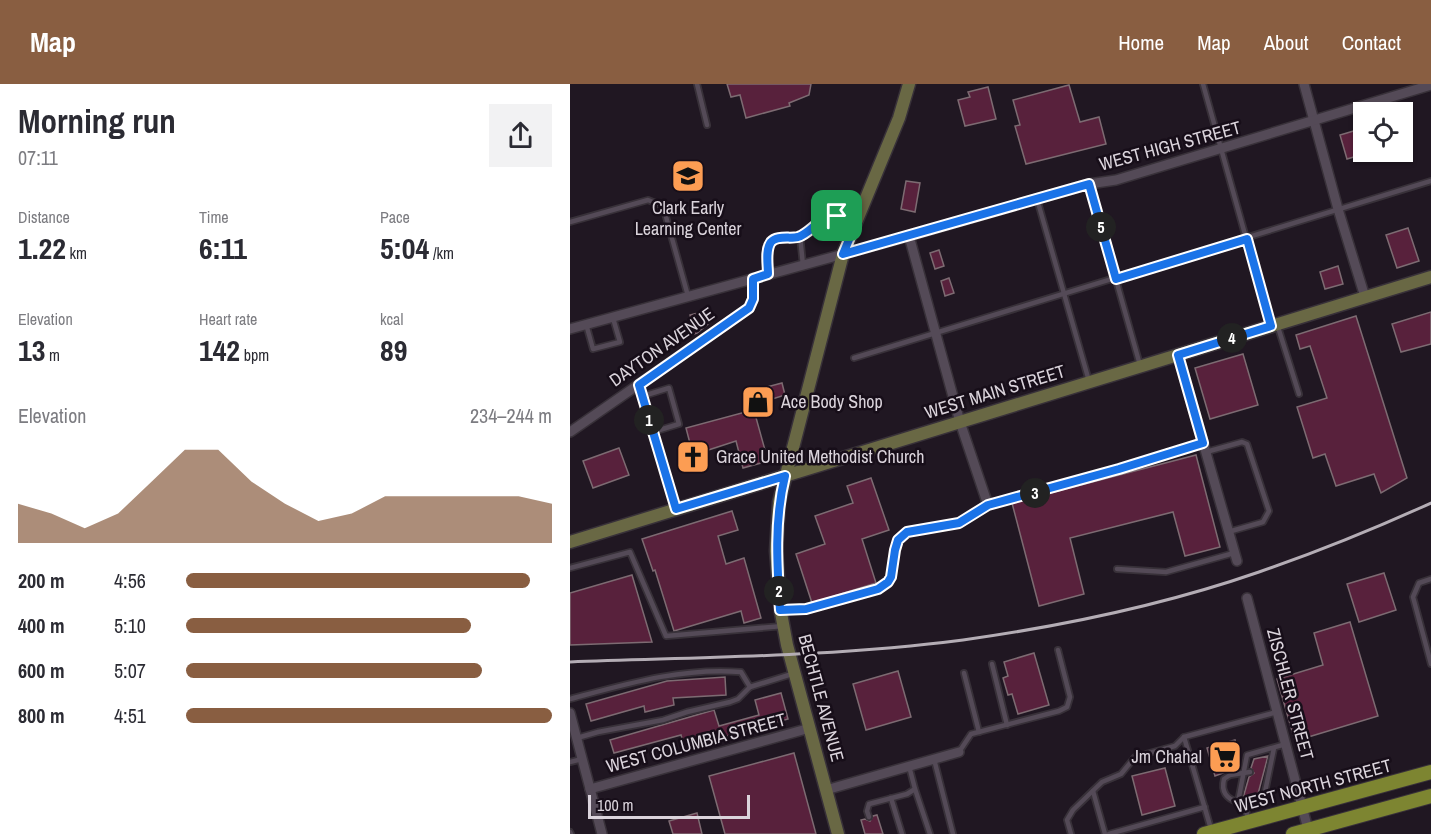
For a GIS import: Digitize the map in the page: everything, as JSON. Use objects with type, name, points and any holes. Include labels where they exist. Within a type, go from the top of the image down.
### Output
[{"type":"main road","name":"WEST NORTH STREET","points":[[1208,833],[1431,772]]},
{"type":"main road","points":[[1293,834],[1309,832],[1431,796]]},
{"type":"street","points":[[843,254],[899,117],[909,84]]},
{"type":"street","points":[[1304,84],[1365,297]]},
{"type":"street","name":"WEST HIGH STREET","points":[[570,329],[909,237],[1089,184],[1116,180],[1431,86]]},
{"type":"street","points":[[909,237],[960,422],[988,505]]},
{"type":"street","name":"BECHTLE AVENUE","points":[[838,834],[783,626],[776,551],[779,502],[843,254]]},
{"type":"street","name":"WEST MAIN STREET","points":[[570,542],[1431,277]]},
{"type":"street","name":"DAYTON AVENUE","points":[[570,432],[749,308],[753,299],[753,279]]},
{"type":"street","points":[[1178,355],[1235,557]]},
{"type":"street","name":"ZISCHLER STREET","points":[[1247,598],[1309,832]]},
{"type":"street","points":[[570,713],[602,834]]},
{"type":"street","name":"WEST COLUMBIA STREET","points":[[590,789],[810,728]]},
{"type":"street","points":[[826,790],[959,752]]},
{"type":"lane","points":[[697,84],[707,125]]},
{"type":"lane","points":[[1203,84],[1247,239],[1299,394]]},
{"type":"lane","points":[[854,358],[1431,181]]},
{"type":"lane","points":[[1089,184],[1140,365]]},
{"type":"lane","points":[[1037,199],[1089,381]]},
{"type":"lane","points":[[570,222],[648,200],[663,206],[688,296]]},
{"type":"lane","points":[[768,274],[768,252],[772,241],[800,236],[831,216],[856,223]]},
{"type":"lane","points":[[800,236],[802,265]]},
{"type":"lane","points":[[586,324],[593,349],[620,342],[613,318]]},
{"type":"lane","points":[[639,385],[676,509]]},
{"type":"lane","points":[[643,396],[669,388],[679,424],[653,432]]},
{"type":"lane","points":[[780,610],[806,609],[878,589],[891,577],[898,540],[907,532],[959,523],[988,505],[1119,469],[1204,447],[1242,442],[1247,444],[1269,511],[1263,522],[1228,532]]},
{"type":"lane","points":[[570,568],[630,552],[666,636],[783,626]]},
{"type":"lane","points":[[1117,569],[1166,572],[1235,557]]},
{"type":"lane","points":[[1431,579],[1419,583],[1413,597],[1431,663]]},
{"type":"lane","points":[[959,752],[971,734],[1067,707],[1070,697],[1058,650]]},
{"type":"lane","points":[[992,664],[1007,725]]},
{"type":"lane","points":[[570,699],[669,675],[741,672],[750,687]]},
{"type":"lane","points":[[577,738],[663,720],[730,702],[738,699],[750,687],[795,673]]},
{"type":"lane","points":[[964,674],[979,732]]},
{"type":"lane","points":[[1071,834],[1067,820],[1073,810],[1102,782],[1121,774],[1135,757],[1175,746],[1184,737],[1277,712]]},
{"type":"lane","points":[[1184,737],[1205,807],[1208,833]]},
{"type":"lane","points":[[1249,822],[1241,802],[1247,755],[1286,744]]},
{"type":"lane","points":[[1250,771],[1230,775],[1224,779],[1225,794],[1229,799],[1241,802],[1264,797],[1264,783],[1274,748]]},
{"type":"lane","points":[[570,762],[582,759]]},
{"type":"lane","points":[[934,759],[953,834]]},
{"type":"lane","points":[[909,766],[930,834]]},
{"type":"lane","points":[[869,818],[867,811],[869,804],[908,794],[915,789]]},
{"type":"lane","points":[[1093,791],[1109,834],[1205,807]]},
{"type":"lane","points":[[891,798],[902,834]]},
{"type":"building","points":[[727,84],[811,84],[809,95],[789,103],[790,106],[746,118],[740,95],[731,97]]},
{"type":"building","points":[[1069,85],[1080,122],[1099,117],[1106,144],[1026,164],[1015,126],[1020,125],[1013,100]]},
{"type":"building","points":[[988,87],[996,119],[965,126],[958,100],[970,97],[968,92]]},
{"type":"building","points":[[1353,131],[1353,157],[1347,159],[1340,135]]},
{"type":"building","points":[[906,181],[920,183],[915,212],[901,209]]},
{"type":"building","points":[[1408,228],[1419,261],[1397,268],[1386,235]]},
{"type":"building","points":[[939,250],[944,266],[935,269],[930,253]]},
{"type":"building","points":[[1338,266],[1343,284],[1325,289],[1320,272]]},
{"type":"building","points":[[949,278],[954,293],[945,296],[941,281]]},
{"type":"building","points":[[710,310],[713,320],[697,333],[688,336],[685,324],[692,322],[690,315]]},
{"type":"building","points":[[1431,312],[1431,344],[1401,352],[1392,324]]},
{"type":"building","points":[[1356,316],[1407,478],[1381,493],[1374,474],[1336,486],[1325,454],[1313,458],[1297,407],[1327,398],[1310,346],[1300,349],[1296,335]]},
{"type":"building","points":[[1243,354],[1258,405],[1210,419],[1195,368]]},
{"type":"building","points":[[782,383],[785,395],[769,400],[771,409],[755,414],[768,461],[743,468],[736,441],[693,455],[686,428],[753,410],[748,392]]},
{"type":"building","points":[[619,448],[629,475],[593,488],[583,461]]},
{"type":"building","points":[[1196,455],[1220,547],[1185,556],[1173,512],[1070,538],[1084,594],[1039,606],[1012,503]]},
{"type":"building","points":[[871,478],[889,530],[862,539],[876,583],[812,603],[796,554],[825,544],[815,516],[853,503],[847,486]]},
{"type":"building","points":[[732,511],[738,530],[718,536],[726,564],[744,558],[761,618],[744,623],[741,611],[674,631],[655,570],[653,571],[642,539]]},
{"type":"building","points":[[1384,573],[1396,610],[1359,622],[1347,584]]},
{"type":"building","points":[[632,575],[652,642],[570,645],[570,593]]},
{"type":"building","points":[[1350,622],[1378,716],[1295,741],[1277,679],[1323,665],[1314,633]]},
{"type":"building","points":[[1034,653],[1049,705],[1018,714],[1012,694],[1008,695],[1003,678],[1008,676],[1004,662]]},
{"type":"building","points":[[898,671],[911,717],[866,730],[853,684]]},
{"type":"building","points":[[725,677],[726,695],[673,698],[674,705],[645,712],[644,706],[591,721],[586,704],[667,681]]},
{"type":"building","points":[[781,693],[788,719],[685,748],[681,735],[614,753],[610,740],[714,710],[719,726],[759,715],[755,700]]},
{"type":"building","points":[[1235,740],[1238,751],[1226,772],[1215,776],[1207,748]]},
{"type":"building","points":[[794,753],[816,834],[725,834],[709,776]]},
{"type":"building","points":[[1268,756],[1258,794],[1243,798],[1249,777],[1254,773],[1251,768],[1254,759]]},
{"type":"building","points":[[1165,768],[1175,806],[1142,815],[1132,776]]},
{"type":"building","points":[[697,813],[702,834],[673,834],[669,821]]},
{"type":"building","points":[[877,815],[883,834],[865,834],[861,820],[870,821],[873,816]]},
{"type":"railway","points":[[570,662],[865,650],[963,640],[1038,628],[1113,613],[1223,584],[1324,548],[1431,503]]},
{"type":"place","name":"Clark Early Learning Center","points":[[688,176]]},
{"type":"place","name":"Ace Body Shop","points":[[758,402]]},
{"type":"place","name":"Grace United Methodist Church","points":[[693,457]]},
{"type":"place","name":"Jm Chahal","points":[[1225,757]]},
{"type":"route","points":[[1089,184],[1116,279],[1247,239],[1271,326],[1178,355],[1203,443],[988,505],[959,523],[907,532],[898,540],[891,577],[878,589],[806,609],[780,610],[776,551],[779,502],[785,476],[676,509],[639,385],[749,308],[753,299],[753,279],[768,274],[768,252],[772,241],[800,236],[821,221],[837,216],[856,223],[843,254],[1089,184]]}]
